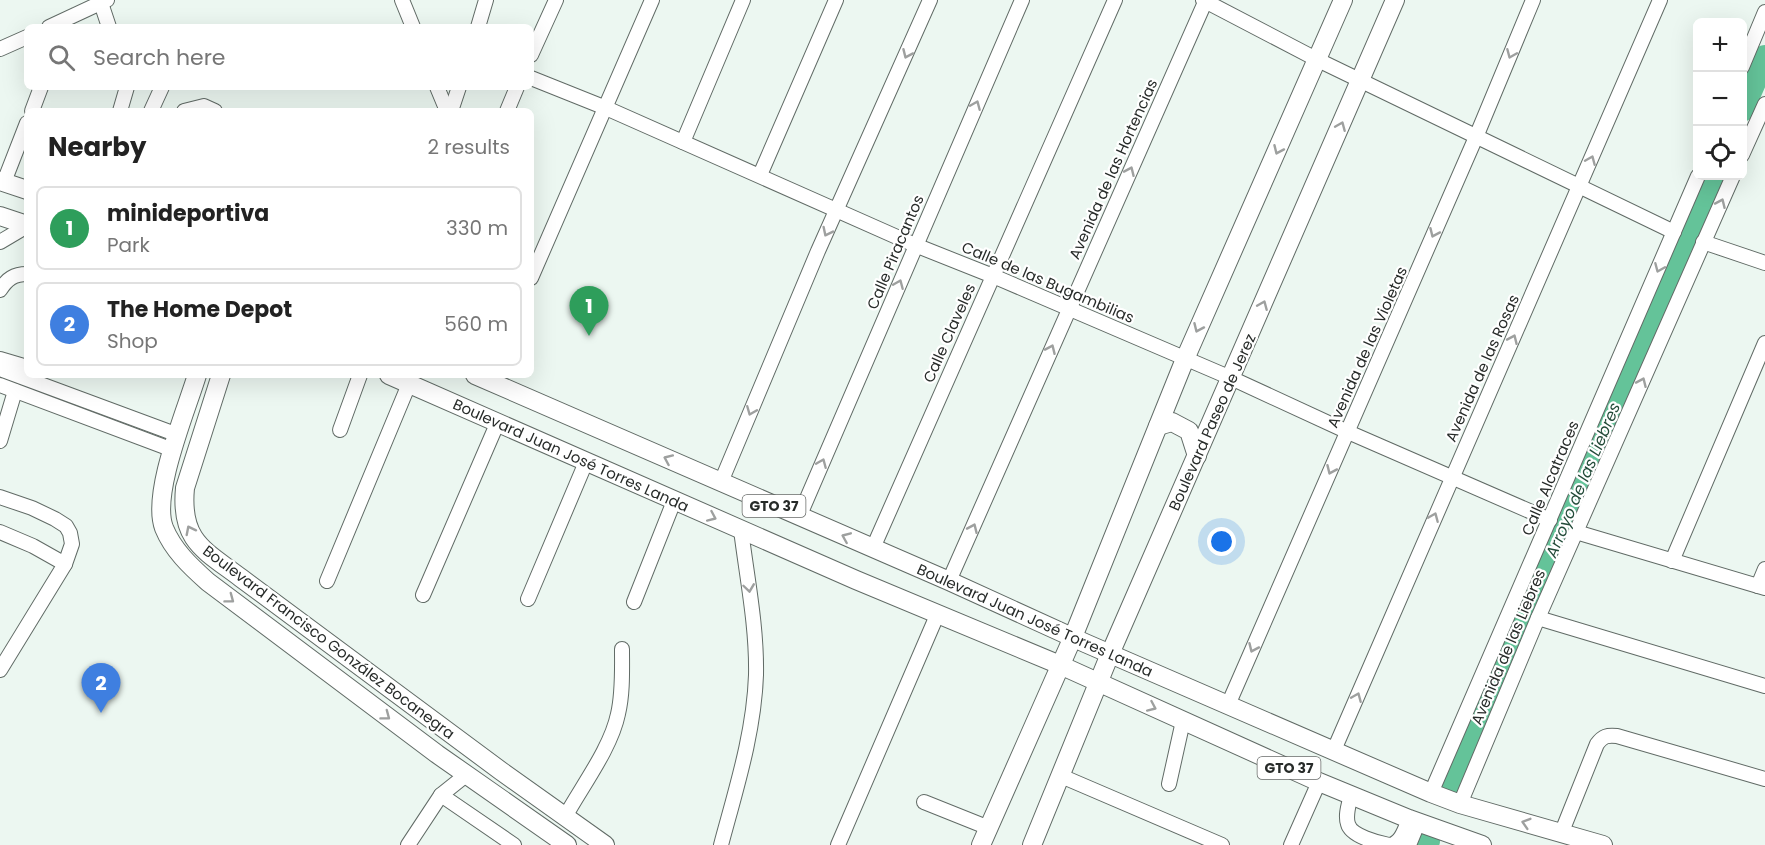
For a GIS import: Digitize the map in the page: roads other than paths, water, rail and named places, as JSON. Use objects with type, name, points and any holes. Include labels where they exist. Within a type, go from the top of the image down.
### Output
[{"type":"main road","points":[[985,837],[1073,637],[1185,359],[1343,0]]},
{"type":"main road","name":"Boulevard Paseo de Jerez","points":[[1032,845],[1110,654],[1395,0]]},
{"type":"main road","points":[[2,181],[24,189]]},
{"type":"main road","points":[[0,216],[24,224]]},
{"type":"main road","name":"Boulevard Francisco González Bocanegra","points":[[196,378],[164,478],[160,502],[163,526],[174,547],[207,582],[558,843]]},
{"type":"main road","name":"Boulevard Francisco González Bocanegra","points":[[220,378],[185,488],[183,506],[191,536],[241,578],[501,771],[605,845]]},
{"type":"main road","name":"Boulevard Juan José Torres Landa","points":[[396,378],[741,530],[1060,665],[1319,782],[1414,821],[1442,838],[1482,845]]},
{"type":"main road","name":"Boulevard Juan José Torres Landa","points":[[487,378],[1110,654],[1431,793],[1460,804],[1603,845]]},
{"type":"main road","points":[[1158,426],[1172,422],[1190,431],[1197,456]]},
{"type":"main road","points":[[466,775],[480,766],[501,771]]},
{"type":"street","points":[[402,0],[412,24]]},
{"type":"street","points":[[479,24],[486,0]]},
{"type":"street","points":[[534,48],[556,0]]},
{"type":"street","points":[[534,271],[652,0]]},
{"type":"street","points":[[683,142],[743,0]]},
{"type":"street","points":[[760,176],[836,0]]},
{"type":"street","points":[[721,482],[810,269],[838,211],[930,0]]},
{"type":"street","name":"Calle Piracantos","points":[[799,517],[1022,0]]},
{"type":"street","name":"Calle Claveles","points":[[873,548],[1115,0]]},
{"type":"street","points":[[1205,0],[1318,60],[1674,232]]},
{"type":"street","name":"Avenida de las Hortencias","points":[[949,581],[1205,0]]},
{"type":"street","name":"Avenida de las Violetas","points":[[1228,705],[1476,137],[1533,0]]},
{"type":"street","name":"Avenida de las Rosas","points":[[1334,750],[1660,0]]},
{"type":"street","points":[[55,24],[104,1],[108,24]]},
{"type":"street","points":[[1747,57],[1765,12]]},
{"type":"street","points":[[0,49],[24,38]]},
{"type":"street","name":"Calle de las Bugambilias","points":[[534,79],[606,108],[915,245],[1232,378],[1348,432],[1550,520]]},
{"type":"street","points":[[37,108],[40,90]]},
{"type":"street","points":[[121,108],[126,90]]},
{"type":"street","points":[[152,108],[161,90]]},
{"type":"street","points":[[438,90],[448,108]]},
{"type":"street","points":[[450,108],[458,90]]},
{"type":"street","points":[[508,108],[516,90]]},
{"type":"street","points":[[1747,146],[1765,104]]},
{"type":"street","points":[[2,181],[24,130]]},
{"type":"street","name":"Calle Alcatraces","points":[[1431,793],[1696,180]]},
{"type":"street","name":"Avenida de las Liebres","points":[[1460,804],[1538,618],[1731,180]]},
{"type":"street","points":[[0,242],[24,227]]},
{"type":"street","points":[[1703,242],[1765,263]]},
{"type":"street","points":[[0,290],[13,276],[24,274]]},
{"type":"street","points":[[1672,561],[1765,343]]},
{"type":"street","points":[[0,359],[24,366]]},
{"type":"street","points":[[0,369],[24,378]]},
{"type":"street","points":[[25,378],[146,423],[176,442]]},
{"type":"street","points":[[340,430],[359,378]]},
{"type":"street","points":[[327,581],[409,384]]},
{"type":"street","points":[[0,386],[141,438],[176,442]]},
{"type":"street","points":[[0,441],[15,391]]},
{"type":"street","points":[[74,413],[78,397]]},
{"type":"street","points":[[141,438],[146,423]]},
{"type":"street","points":[[423,595],[497,424]]},
{"type":"street","points":[[528,599],[586,462]]},
{"type":"street","points":[[0,497],[32,508],[66,526],[72,544],[65,564],[0,670]]},
{"type":"street","points":[[634,602],[674,501]]},
{"type":"street","points":[[721,845],[744,759],[755,700],[755,640],[741,530]]},
{"type":"street","points":[[0,532],[33,546],[65,564]]},
{"type":"street","points":[[1576,532],[1761,587],[1765,569]]},
{"type":"street","points":[[838,845],[938,613]]},
{"type":"street","points":[[1538,618],[1765,686]]},
{"type":"street","points":[[565,817],[613,732],[622,686],[622,649]]},
{"type":"street","points":[[1169,784],[1183,721]]},
{"type":"street","points":[[1562,834],[1597,744],[1607,735],[1765,779]]},
{"type":"street","points":[[408,845],[441,795],[466,775]]},
{"type":"street","points":[[1061,776],[1222,845]]},
{"type":"street","points":[[1291,845],[1319,782]]},
{"type":"street","points":[[441,795],[514,845]]},
{"type":"street","points":[[1351,795],[1347,815],[1349,828],[1354,832],[1390,845],[1395,844],[1414,821]]},
{"type":"street","points":[[924,802],[985,837]]},
{"type":"street","points":[[1409,845],[1414,821]]},
{"type":"waterway","name":"Arroyo de las Liebres","points":[[1747,98],[1765,57]]},
{"type":"waterway","name":"Arroyo de las Liebres","points":[[1452,785],[1712,180]]},
{"type":"waterway","name":"Arroyo de las Liebres","points":[[1426,845],[1428,841]]},
{"type":"place","name":"minideportiva","points":[[589,336]]},
{"type":"place","name":"The Home Depot","points":[[101,713]]}]
